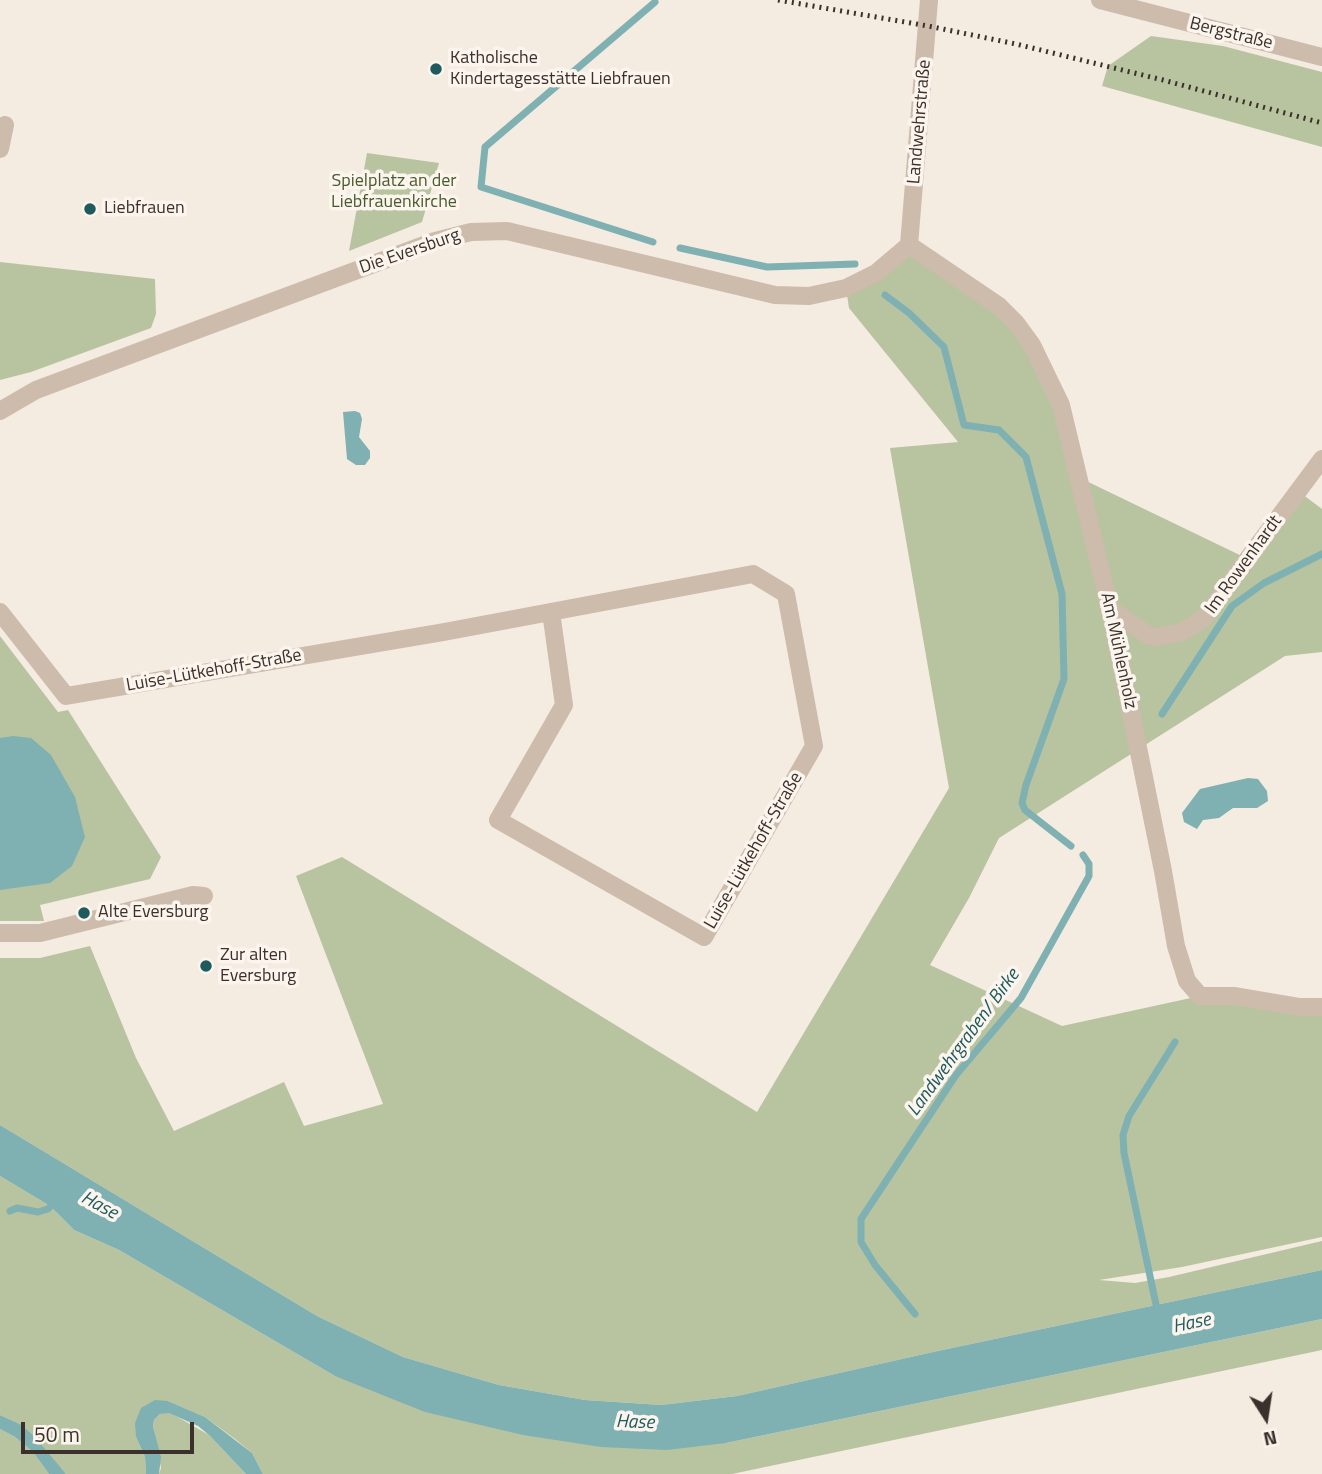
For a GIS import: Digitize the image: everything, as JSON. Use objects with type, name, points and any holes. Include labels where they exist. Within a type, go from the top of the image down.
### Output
[{"type":"street","name":"Landwehrstraße","points":[[909,244],[929,0]]},
{"type":"street","name":"Bergstraße","points":[[1100,0],[1322,57]]},
{"type":"street","points":[[0,149],[5,125]]},
{"type":"street","name":"Die Eversburg","points":[[0,411],[36,390],[435,240],[471,232],[508,231],[775,295],[810,296],[846,288],[876,273],[909,244]]},
{"type":"street","name":"Am Mühlenholz","points":[[909,244],[999,306],[1016,323],[1032,345],[1061,405],[1110,609],[1176,946],[1187,981],[1200,996],[1235,996],[1300,1007],[1322,1007]]},
{"type":"street","name":"Im Rowenhardt","points":[[1110,609],[1148,635],[1157,637],[1182,632],[1203,619],[1322,459]]},
{"type":"street","name":"Luise-Lütkehoff-Straße","points":[[0,612],[65,696],[551,612],[753,574],[786,594],[814,746],[704,937],[498,820],[564,705],[551,612]]},
{"type":"street","points":[[0,933],[40,933],[193,895],[204,896]]},
{"type":"green space","points":[[1151,36],[1223,46],[1322,72],[1322,147],[1102,86],[1108,66]]},
{"type":"green space","name":"Spielplatz an der Liebfrauenkirche","points":[[367,153],[439,163],[422,222],[349,251]]},
{"type":"green space","points":[[909,245],[999,306],[1032,345],[1080,478],[1248,559],[1298,491],[1322,509],[1322,652],[1285,656],[999,838],[969,898],[930,965],[1062,1026],[1200,996],[1322,1007],[1322,1237],[1182,1267],[1099,1280],[1135,1283],[1322,1241],[1322,1270],[737,1396],[661,1405],[585,1400],[499,1385],[403,1357],[317,1316],[0,1125],[0,958],[40,958],[90,946],[136,1058],[174,1131],[284,1082],[304,1126],[383,1104],[296,876],[342,857],[757,1112],[949,788],[890,448],[958,442],[849,308],[846,288]]},
{"type":"green space","points":[[0,262],[155,279],[156,314],[151,328],[31,372],[0,380]]},
{"type":"green space","points":[[0,636],[58,712],[68,710],[161,857],[150,879],[40,905],[44,921],[0,921]]},
{"type":"green space","points":[[0,1176],[50,1206],[74,1230],[119,1250],[335,1376],[726,1443],[1322,1319],[1322,1350],[732,1474],[263,1474],[252,1453],[235,1439],[205,1417],[168,1401],[136,1437],[145,1457],[146,1474],[66,1474],[20,1424],[0,1415]]},
{"type":"green space","points":[[169,1412],[209,1435],[246,1474],[159,1474],[161,1468],[154,1420],[160,1414]]},
{"type":"green space","points":[[0,1429],[33,1452],[49,1474],[0,1474]]},
{"type":"water","points":[[343,412],[360,413],[362,419],[359,437],[370,451],[370,458],[365,465],[356,465],[347,459]]},
{"type":"water","points":[[0,738],[31,738],[51,755],[75,797],[85,837],[72,866],[50,883],[0,890]]},
{"type":"water","points":[[1248,778],[1258,779],[1267,791],[1268,801],[1257,808],[1233,808],[1219,818],[1203,820],[1197,829],[1184,822],[1182,813],[1200,789]]},
{"type":"water","name":"Hase","points":[[0,1125],[317,1316],[403,1357],[499,1385],[585,1400],[661,1405],[737,1396],[1322,1270],[1322,1319],[726,1443],[667,1450],[601,1447],[523,1435],[425,1412],[335,1376],[119,1250],[74,1230],[50,1206],[0,1176]]},
{"type":"water","points":[[155,1400],[168,1401],[205,1417],[252,1453],[263,1474],[246,1474],[198,1426],[169,1413],[160,1414],[154,1420],[153,1427],[161,1457],[159,1474],[146,1474],[145,1457],[136,1437],[135,1423],[141,1408]]},
{"type":"water","points":[[0,1415],[20,1424],[34,1436],[66,1474],[49,1474],[33,1452],[0,1429]]},
{"type":"waterway","name":"Landwehrgraben/ Birke","points":[[653,242],[481,187],[485,147],[655,2]]},
{"type":"waterway","name":"Landwehrgraben/ Birke","points":[[680,248],[767,267],[855,264]]},
{"type":"waterway","name":"Landwehrgraben/ Birke","points":[[885,295],[909,313],[944,347],[964,425],[999,430],[1026,457],[1062,594],[1064,679],[1022,803],[1025,810],[1071,846]]},
{"type":"waterway","points":[[1162,714],[1232,606],[1264,583],[1322,554]]},
{"type":"waterway","name":"Landwehrgraben/ Birke","points":[[915,1314],[875,1265],[861,1242],[861,1219],[956,1075],[1021,998],[1089,876],[1089,864],[1083,855]]},
{"type":"waterway","points":[[1158,1314],[1124,1153],[1123,1135],[1129,1116],[1175,1042]]},
{"type":"waterway","points":[[10,1211],[17,1208],[38,1212],[48,1209],[56,1200]]},
{"type":"railway","points":[[778,0],[1016,44],[1322,123]]},
{"type":"place","name":"Katholische Kindertagesstätte Liebfrauen","points":[[436,69]]},
{"type":"place","name":"Liebfrauen","points":[[90,209]]},
{"type":"place","name":"Alte Eversburg","points":[[84,913]]},
{"type":"place","name":"Zur alten Eversburg","points":[[206,966]]}]
